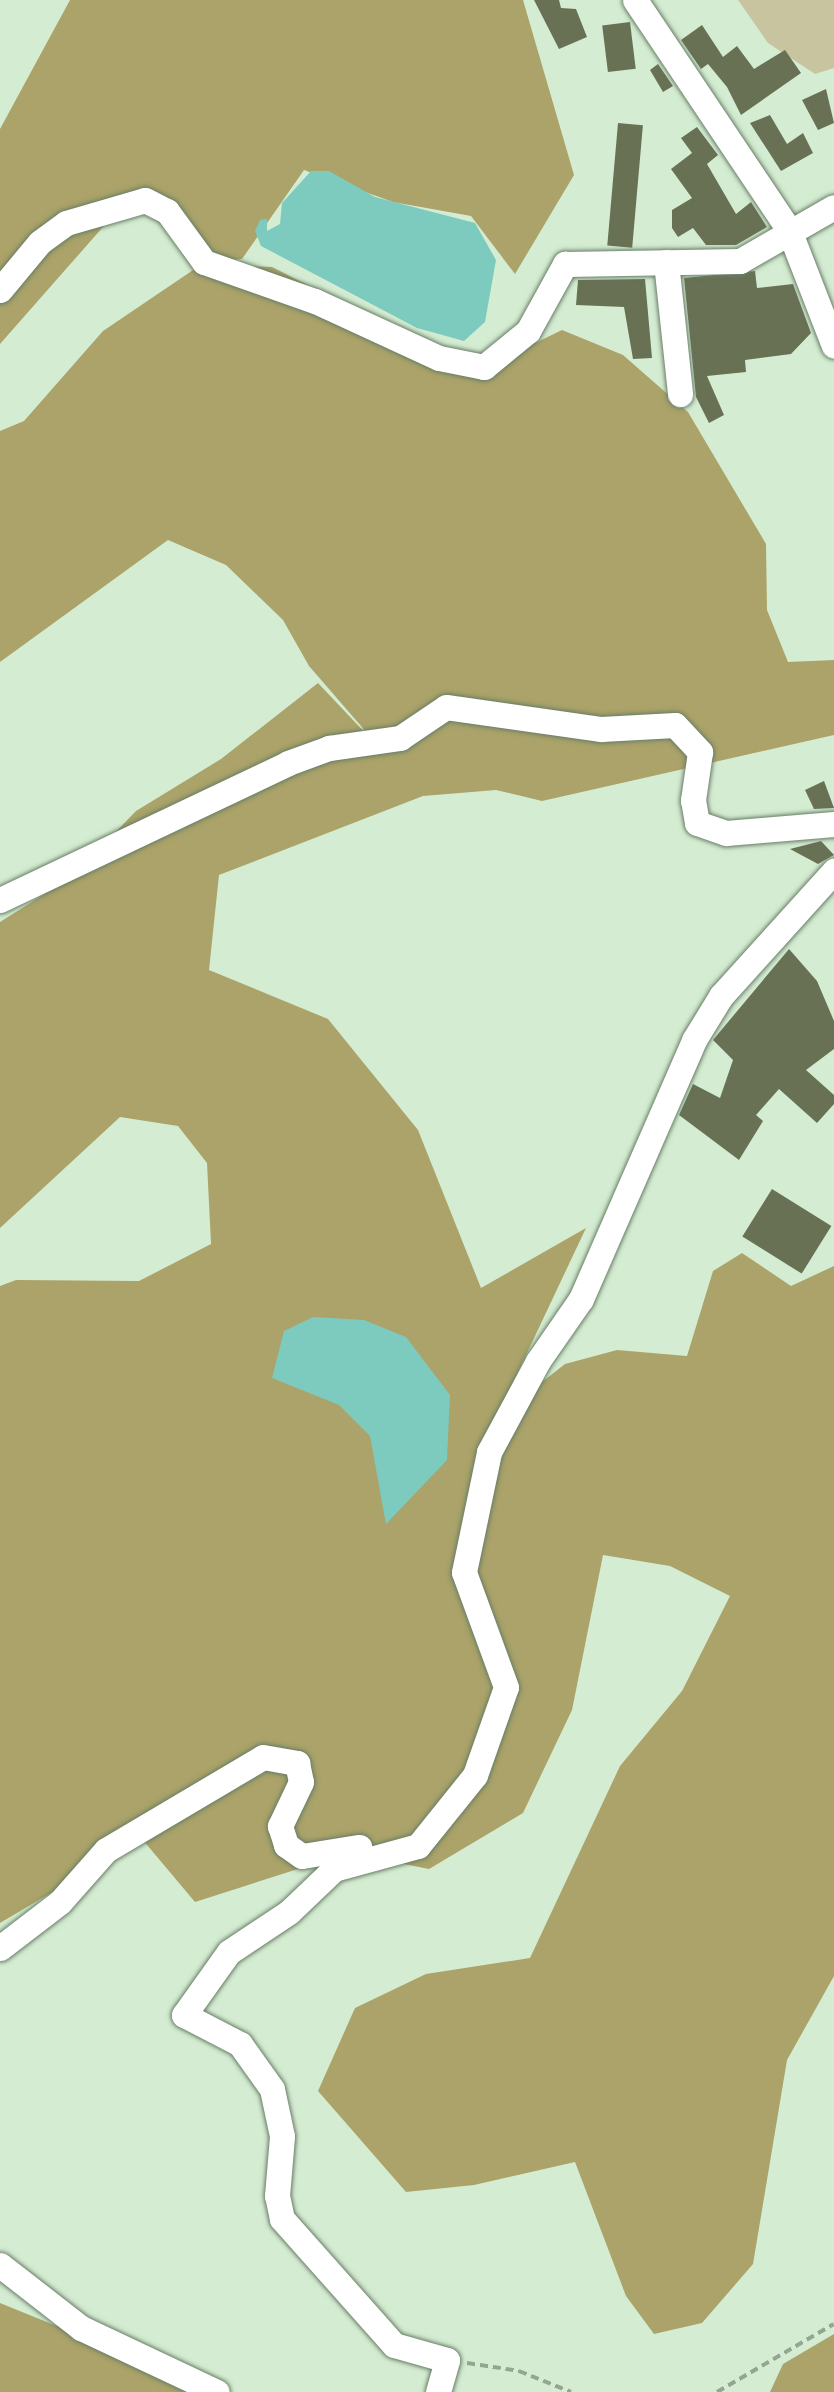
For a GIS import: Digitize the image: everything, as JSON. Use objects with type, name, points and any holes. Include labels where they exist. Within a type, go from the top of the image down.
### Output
[{"type":"street","points":[[635,0],[788,230],[834,346]]},
{"type":"street","points":[[0,290],[40,242],[66,223],[145,200],[167,211],[204,262],[315,301],[440,358],[484,366],[528,331],[564,264],[740,260],[834,207]]},
{"type":"street","points":[[666,262],[680,394]]},
{"type":"street","points":[[0,900],[288,762],[329,748],[400,738],[446,708],[601,729],[675,725],[700,752],[692,800],[697,823],[726,833],[834,824]]},
{"type":"street","points":[[438,2392],[447,2360],[394,2345],[282,2219],[277,2196],[282,2136],[272,2089],[240,2044],[184,2015],[229,1952],[289,1912],[334,1869],[418,1846],[430,1826],[475,1775],[506,1687],[464,1572],[500,1428],[581,1299],[694,1040],[720,996],[834,871]]},
{"type":"street","points":[[0,1948],[60,1902],[106,1850],[264,1757],[297,1763],[300,1782],[280,1826],[286,1846],[302,1856],[369,1846],[430,1826]]},
{"type":"street","points":[[0,2264],[81,2328],[216,2392]]},
{"type":"path","points":[[717,2392],[834,2324]]},
{"type":"path","points":[[447,2360],[519,2371],[571,2392]]},
{"type":"shaded area","points":[[70,0],[523,0],[574,175],[515,274],[471,216],[393,202],[304,170],[242,259],[204,262],[132,194],[0,344],[0,129]]},
{"type":"shaded area","points":[[738,0],[834,0],[834,68],[815,74],[768,43]]},
{"type":"shaded area","points":[[202,264],[272,267],[478,371],[562,330],[623,355],[688,412],[766,544],[767,610],[788,662],[834,660],[834,735],[542,801],[496,790],[423,796],[219,875],[209,970],[328,1019],[418,1130],[481,1288],[586,1228],[485,1442],[499,1450],[542,1382],[565,1364],[617,1350],[687,1356],[713,1271],[742,1253],[791,1286],[834,1266],[834,1976],[787,2060],[753,2264],[702,2323],[654,2334],[626,2296],[575,2162],[474,2185],[406,2192],[318,2091],[355,2008],[426,1974],[530,1958],[620,1766],[682,1691],[730,1596],[670,1566],[603,1555],[572,1710],[523,1813],[429,1869],[348,1853],[195,1902],[142,1839],[0,1923],[0,1286],[16,1280],[139,1281],[211,1244],[207,1163],[178,1126],[120,1117],[0,1228],[0,922],[73,876],[136,811],[221,759],[318,683],[387,756],[309,666],[283,620],[226,565],[168,540],[0,662],[0,431],[24,421],[103,331]]},
{"type":"shaded area","points":[[0,2303],[101,2344],[200,2392],[0,2392]]},
{"type":"shaded area","points":[[834,2334],[834,2392],[770,2392],[783,2364]]},
{"type":"water","points":[[311,171],[329,171],[375,197],[475,223],[496,260],[485,322],[464,341],[417,328],[261,246],[255,231],[260,220],[267,219],[267,231],[280,224],[282,203]]},
{"type":"water","points":[[313,1317],[364,1320],[406,1337],[450,1395],[447,1460],[386,1524],[370,1436],[339,1405],[272,1378],[284,1331]]},
{"type":"building","points":[[534,0],[559,0],[561,8],[576,9],[587,37],[559,49]]},
{"type":"building","points":[[630,22],[636,69],[608,72],[602,25]]},
{"type":"building","points":[[702,25],[723,57],[737,46],[754,69],[785,50],[801,73],[741,115],[727,87],[708,64],[701,69],[681,40]]},
{"type":"building","points":[[658,64],[673,86],[663,92],[650,70]]},
{"type":"building","points":[[826,89],[834,123],[818,130],[802,100]]},
{"type":"building","points":[[770,115],[787,144],[803,133],[813,153],[781,171],[750,123]]},
{"type":"building","points":[[618,123],[643,125],[632,248],[607,246]]},
{"type":"building","points":[[697,127],[718,155],[707,164],[736,214],[751,202],[767,227],[736,245],[706,245],[693,228],[678,237],[672,228],[672,210],[692,198],[671,169],[692,153],[681,138]]},
{"type":"building","points":[[755,271],[757,288],[793,284],[811,333],[791,354],[745,360],[746,372],[707,376],[724,415],[709,423],[696,397],[684,278]]},
{"type":"building","points":[[645,279],[652,358],[633,359],[624,307],[576,305],[578,280]]},
{"type":"building","points":[[824,781],[834,808],[814,809],[805,790]]},
{"type":"building","points":[[821,841],[834,855],[818,864],[790,849]]},
{"type":"building","points":[[789,949],[817,981],[834,1021],[834,1049],[806,1070],[834,1095],[834,1104],[817,1123],[779,1089],[756,1115],[763,1121],[739,1160],[679,1115],[693,1084],[720,1098],[733,1060],[713,1040]]},
{"type":"building","points":[[772,1189],[831,1226],[802,1274],[742,1236]]}]
